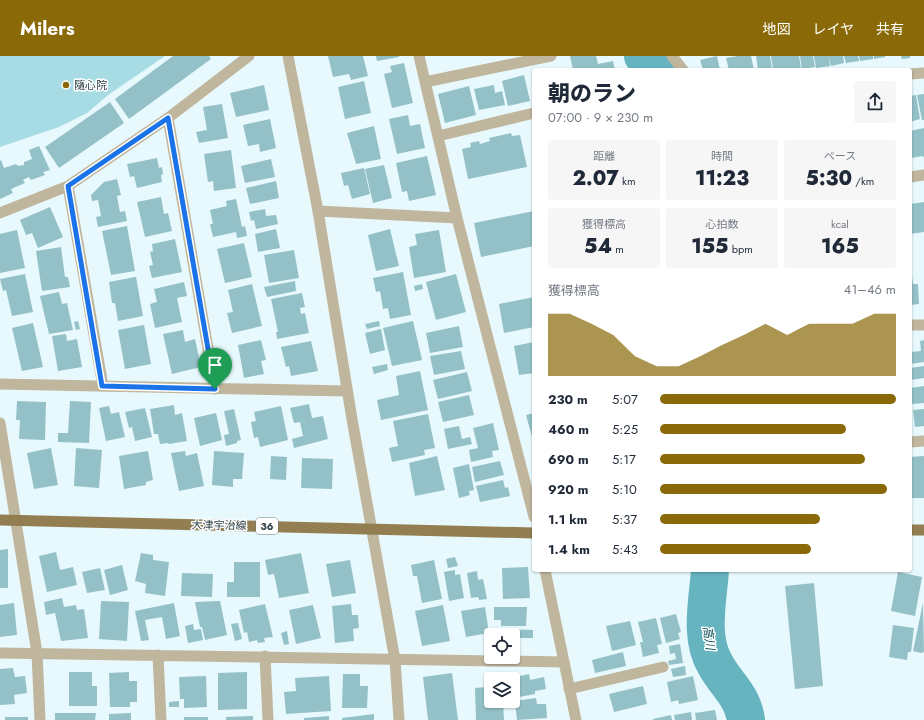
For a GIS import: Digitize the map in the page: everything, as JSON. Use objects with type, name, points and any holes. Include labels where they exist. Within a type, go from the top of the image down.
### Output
[{"type":"main road","name":"大津宇治線","points":[[0,520],[532,533]]},
{"type":"main road","points":[[912,530],[924,530]]},
{"type":"street","points":[[0,213],[68,186],[168,118],[249,56]]},
{"type":"street","points":[[288,56],[318,211],[347,391],[395,660],[398,720]]},
{"type":"street","points":[[419,56],[457,218],[532,509]]},
{"type":"street","points":[[425,82],[551,56]]},
{"type":"street","points":[[672,56],[681,68]]},
{"type":"street","points":[[912,74],[924,73]]},
{"type":"street","points":[[438,136],[532,113]]},
{"type":"street","points":[[168,118],[215,389]]},
{"type":"street","points":[[912,177],[924,175]]},
{"type":"street","points":[[68,186],[102,386]]},
{"type":"street","points":[[318,211],[457,218]]},
{"type":"street","points":[[912,325],[924,324]]},
{"type":"street","points":[[0,384],[347,391]]},
{"type":"street","points":[[0,423],[37,653],[40,720]]},
{"type":"street","points":[[912,442],[924,441]]},
{"type":"street","points":[[546,572],[576,720]]},
{"type":"street","points":[[0,653],[265,656],[395,660],[564,662]]},
{"type":"street","points":[[158,655],[161,720]]},
{"type":"street","points":[[265,656],[268,720]]},
{"type":"street","points":[[569,689],[663,667]]},
{"type":"shaded area","name":"隨心院","points":[[0,56],[165,56],[108,95],[87,113],[59,127],[0,147]]},
{"type":"building","points":[[173,56],[209,56],[211,59],[129,119],[115,99]]},
{"type":"building","points":[[328,56],[363,56],[368,76],[351,80],[349,74],[333,77]]},
{"type":"building","points":[[376,56],[399,56],[399,57],[377,61]]},
{"type":"building","points":[[570,56],[596,56],[598,64],[613,61],[615,68],[573,68]]},
{"type":"building","points":[[717,56],[720,68],[702,68],[700,60]]},
{"type":"building","points":[[751,56],[754,68],[728,68],[726,58]]},
{"type":"building","points":[[756,56],[770,56],[772,68],[758,68]]},
{"type":"building","points":[[771,56],[799,56],[801,68],[773,68]]},
{"type":"building","points":[[800,56],[813,56],[815,67],[802,68]]},
{"type":"building","points":[[814,56],[829,56],[830,66],[816,68]]},
{"type":"building","points":[[829,56],[843,56],[844,63],[831,66]]},
{"type":"building","points":[[844,56],[858,56],[859,61],[846,63]]},
{"type":"building","points":[[859,56],[873,56],[873,59],[860,61]]},
{"type":"building","points":[[874,56],[885,56],[885,57],[874,59]]},
{"type":"building","points":[[901,56],[910,56],[910,58],[902,59]]},
{"type":"building","points":[[404,63],[413,103],[392,108],[384,74],[392,72],[390,66]]},
{"type":"building","points":[[524,75],[530,101],[508,106],[502,81]]},
{"type":"building","points":[[364,81],[371,113],[345,119],[338,87]]},
{"type":"building","points":[[264,85],[269,110],[236,117],[230,93]]},
{"type":"building","points":[[494,85],[495,93],[502,91],[505,105],[479,110],[474,89]]},
{"type":"building","points":[[469,86],[476,115],[445,123],[438,94]]},
{"type":"building","points":[[924,94],[924,120],[922,120],[917,95]]},
{"type":"building","points":[[916,95],[920,119],[912,121],[912,96]]},
{"type":"building","points":[[110,102],[124,123],[59,168],[45,147]]},
{"type":"building","points":[[222,104],[228,138],[199,143],[196,132],[207,130],[203,107]]},
{"type":"building","points":[[408,115],[410,126],[420,124],[425,148],[397,154],[389,119]]},
{"type":"building","points":[[270,119],[276,148],[260,152],[259,144],[248,146],[243,125]]},
{"type":"building","points":[[374,126],[381,159],[356,164],[347,133]]},
{"type":"building","points":[[924,128],[924,158],[923,156],[912,158],[912,131]]},
{"type":"building","points":[[511,133],[512,136],[520,135],[527,167],[468,179],[462,149],[471,147],[470,143],[479,141],[480,144],[490,141],[489,138]]},
{"type":"building","points":[[39,146],[50,170],[43,172],[45,175],[31,180],[29,177],[23,180],[25,183],[11,189],[13,193],[0,199],[0,161],[1,160],[4,168],[16,164],[18,166],[24,165],[24,162],[32,159],[29,150]]},
{"type":"building","points":[[231,150],[236,188],[214,191],[213,181],[208,182],[204,154]]},
{"type":"building","points":[[427,156],[436,195],[409,201],[407,191],[402,192],[396,163]]},
{"type":"building","points":[[157,158],[159,168],[162,167],[162,182],[137,188],[134,176],[130,177],[127,164]]},
{"type":"building","points":[[271,159],[275,177],[245,183],[241,166]]},
{"type":"building","points":[[384,165],[392,198],[373,203],[365,169]]},
{"type":"building","points":[[364,168],[370,194],[352,199],[348,185],[344,186],[341,173]]},
{"type":"building","points":[[117,179],[121,195],[117,196],[120,212],[125,211],[127,221],[98,227],[96,217],[101,216],[98,200],[92,201],[91,195],[104,182]]},
{"type":"building","points":[[276,181],[279,198],[250,204],[246,188]]},
{"type":"building","points":[[161,197],[164,214],[168,213],[172,231],[145,237],[137,202]]},
{"type":"building","points":[[236,199],[242,227],[245,226],[247,236],[237,238],[236,232],[213,237],[210,224],[213,224],[210,210],[227,206],[226,201]]},
{"type":"building","points":[[924,202],[924,232],[912,234],[912,204]]},
{"type":"building","points":[[50,207],[63,237],[38,248],[32,233],[26,235],[20,220]]},
{"type":"building","points":[[265,209],[266,216],[276,215],[278,224],[256,229],[254,220],[251,221],[249,212]]},
{"type":"building","points":[[532,211],[532,246],[481,257],[474,223]]},
{"type":"building","points":[[127,226],[135,271],[111,275],[102,231]]},
{"type":"building","points":[[276,229],[280,248],[258,252],[255,234]]},
{"type":"building","points":[[390,229],[399,266],[376,271],[368,235]]},
{"type":"building","points":[[17,230],[25,268],[0,273],[0,234]]},
{"type":"building","points":[[439,230],[446,272],[414,278],[409,247],[417,245],[415,234]]},
{"type":"building","points":[[175,239],[182,272],[152,278],[149,266],[153,265],[150,252],[153,251],[152,244]]},
{"type":"building","points":[[244,243],[252,277],[225,283],[217,249]]},
{"type":"building","points":[[61,247],[65,277],[68,277],[70,287],[42,291],[36,251]]},
{"type":"building","points":[[294,250],[299,278],[269,283],[264,255]]},
{"type":"building","points":[[403,272],[411,315],[390,319],[388,308],[383,309],[380,291],[376,292],[373,278]]},
{"type":"building","points":[[25,274],[33,312],[12,316],[6,290],[3,291],[0,279]]},
{"type":"building","points":[[456,274],[466,312],[436,320],[426,282]]},
{"type":"building","points":[[136,277],[143,316],[118,321],[115,303],[112,303],[109,282]]},
{"type":"building","points":[[912,277],[913,284],[918,284],[919,304],[912,305]]},
{"type":"building","points":[[295,281],[296,291],[267,297],[264,287]]},
{"type":"building","points":[[184,282],[187,296],[177,298],[182,322],[155,328],[150,304],[157,302],[154,289]]},
{"type":"building","points":[[252,284],[262,326],[232,333],[227,313],[233,312],[228,290]]},
{"type":"building","points":[[422,284],[423,289],[415,291],[414,286]]},
{"type":"building","points":[[59,292],[62,304],[67,303],[73,330],[49,334],[40,296]]},
{"type":"building","points":[[302,293],[305,307],[300,308],[301,314],[305,313],[309,333],[277,339],[276,332],[278,332],[271,299]]},
{"type":"building","points":[[532,297],[532,327],[504,333],[499,304]]},
{"type":"building","points":[[78,321],[80,329],[76,330],[74,322]]},
{"type":"building","points":[[379,321],[380,326],[367,329],[365,324]]},
{"type":"building","points":[[413,321],[422,360],[392,366],[383,328]]},
{"type":"building","points":[[33,323],[43,367],[22,371],[12,328]]},
{"type":"building","points":[[144,325],[151,364],[125,369],[118,330]]},
{"type":"building","points":[[459,326],[463,347],[430,353],[426,333]]},
{"type":"building","points":[[381,329],[385,350],[370,354],[365,333]]},
{"type":"building","points":[[183,330],[185,342],[195,339],[201,367],[172,374],[163,334]]},
{"type":"building","points":[[66,334],[67,341],[77,339],[82,367],[58,371],[52,336]]},
{"type":"building","points":[[261,340],[266,360],[261,361],[264,374],[244,378],[238,345]]},
{"type":"building","points":[[924,340],[924,362],[912,364],[912,352],[921,351],[920,341]]},
{"type":"building","points":[[311,341],[318,371],[291,376],[289,366],[286,367],[281,347]]},
{"type":"building","points":[[532,342],[532,373],[519,375],[514,346]]},
{"type":"building","points":[[461,351],[465,369],[434,375],[430,356]]},
{"type":"building","points":[[387,364],[388,370],[374,374],[372,367]]},
{"type":"building","points":[[924,366],[924,378],[912,380],[912,368]]},
{"type":"building","points":[[420,371],[428,410],[381,420],[377,400],[399,395],[396,376]]},
{"type":"building","points":[[467,372],[472,391],[438,399],[433,380]]},
{"type":"building","points":[[924,386],[924,403],[912,404],[912,388]]},
{"type":"building","points":[[469,395],[474,415],[443,422],[438,402]]},
{"type":"building","points":[[17,401],[46,402],[45,440],[19,439],[20,420],[16,420]]},
{"type":"building","points":[[70,401],[91,402],[89,443],[58,442],[58,433],[68,433]]},
{"type":"building","points":[[309,404],[312,418],[323,416],[328,439],[294,448],[292,439],[303,436],[300,422],[294,423],[290,408]]},
{"type":"building","points":[[174,405],[175,415],[182,413],[187,441],[160,444],[158,434],[154,434],[150,409]]},
{"type":"building","points":[[109,406],[111,414],[119,412],[125,437],[106,441],[99,408]]},
{"type":"building","points":[[281,406],[288,440],[260,447],[258,437],[254,438],[251,422],[256,421],[254,412]]},
{"type":"building","points":[[145,408],[152,437],[135,441],[132,427],[129,428],[125,412]]},
{"type":"building","points":[[234,409],[241,440],[237,441],[237,443],[226,446],[224,435],[229,434],[224,411]]},
{"type":"building","points":[[924,409],[924,426],[915,427],[913,410]]},
{"type":"building","points":[[216,413],[222,440],[200,446],[194,418]]},
{"type":"building","points":[[428,414],[435,448],[424,450],[425,455],[392,462],[389,448],[398,446],[393,421]]},
{"type":"building","points":[[532,414],[532,437],[526,415]]},
{"type":"building","points":[[493,423],[499,450],[492,451],[493,457],[471,462],[469,450],[478,448],[473,428]]},
{"type":"building","points":[[459,426],[462,439],[470,437],[472,444],[448,449],[444,429]]},
{"type":"building","points":[[51,448],[58,485],[34,489],[27,453]]},
{"type":"building","points":[[76,448],[102,450],[99,488],[74,486]]},
{"type":"building","points":[[148,451],[153,480],[146,482],[146,485],[124,489],[119,456]]},
{"type":"building","points":[[185,451],[186,456],[197,453],[204,486],[179,491],[171,453]]},
{"type":"building","points":[[214,451],[244,453],[242,479],[233,479],[233,487],[212,485]]},
{"type":"building","points":[[271,456],[287,457],[286,480],[270,479]]},
{"type":"building","points":[[437,456],[445,490],[415,496],[409,463]]},
{"type":"building","points":[[924,456],[924,498],[912,498],[912,457]]},
{"type":"building","points":[[302,458],[333,459],[332,489],[301,488]]},
{"type":"building","points":[[500,461],[504,475],[475,482],[472,467]]},
{"type":"building","points":[[469,464],[474,490],[469,491],[470,495],[459,498],[453,468]]},
{"type":"building","points":[[503,480],[505,488],[508,487],[510,496],[480,502],[476,486]]},
{"type":"building","points":[[8,549],[8,588],[0,588],[0,550]]},
{"type":"building","points":[[56,552],[60,570],[73,567],[77,585],[47,592],[39,556]]},
{"type":"building","points":[[141,553],[153,555],[153,560],[169,562],[165,596],[145,593],[146,584],[135,581]]},
{"type":"building","points":[[301,553],[309,593],[279,598],[274,574],[268,575],[265,560]]},
{"type":"building","points":[[455,557],[458,566],[448,568],[446,559]]},
{"type":"building","points":[[350,560],[356,593],[332,597],[326,564]]},
{"type":"building","points":[[434,560],[442,599],[422,603],[417,576],[413,576],[411,565]]},
{"type":"building","points":[[234,562],[260,562],[260,597],[227,597],[227,582],[234,582]]},
{"type":"building","points":[[122,565],[128,590],[110,595],[104,570]]},
{"type":"building","points":[[528,567],[530,598],[503,599],[502,568]]},
{"type":"building","points":[[100,568],[105,590],[87,593],[82,572]]},
{"type":"building","points":[[455,570],[455,575],[460,574],[464,598],[449,601],[444,572]]},
{"type":"building","points":[[477,571],[478,580],[483,579],[487,599],[479,600],[478,597],[471,598],[467,573]]},
{"type":"building","points":[[898,572],[922,577],[915,616],[891,611]]},
{"type":"building","points":[[182,573],[213,574],[212,597],[181,596]]},
{"type":"building","points":[[814,583],[823,686],[795,689],[785,586]]},
{"type":"building","points":[[62,598],[64,607],[76,605],[77,610],[84,609],[88,638],[61,641],[55,613],[46,615],[44,602]]},
{"type":"building","points":[[101,601],[129,602],[127,641],[99,639]]},
{"type":"building","points":[[220,601],[227,635],[205,640],[202,627],[200,627],[195,602]]},
{"type":"building","points":[[14,603],[17,635],[0,637],[0,605]]},
{"type":"building","points":[[174,603],[180,636],[166,639],[162,617],[145,620],[149,640],[141,641],[135,611]]},
{"type":"building","points":[[923,603],[924,652],[921,653],[913,651]]},
{"type":"building","points":[[265,604],[273,637],[264,638],[265,642],[258,643],[257,640],[249,642],[247,632],[244,633],[239,610]]},
{"type":"building","points":[[351,604],[352,615],[358,615],[359,628],[353,629],[354,641],[335,643],[332,606]]},
{"type":"building","points":[[313,605],[321,638],[296,644],[289,610]]},
{"type":"building","points":[[443,605],[450,641],[422,646],[415,611]]},
{"type":"building","points":[[485,607],[488,628],[484,628],[484,634],[466,637],[461,611]]},
{"type":"building","points":[[494,607],[527,607],[526,626],[501,626],[501,620],[494,620]]},
{"type":"building","points":[[676,614],[681,632],[678,633],[680,639],[666,643],[660,618]]},
{"type":"building","points":[[656,618],[662,644],[657,645],[659,653],[643,657],[640,642],[643,642],[638,622]]},
{"type":"building","points":[[630,621],[636,645],[612,651],[606,626]]},
{"type":"building","points":[[238,623],[242,639],[235,641],[231,624]]},
{"type":"building","points":[[193,624],[194,630],[201,629],[203,640],[188,643],[185,626]]},
{"type":"building","points":[[893,625],[914,628],[911,652],[908,652],[907,660],[889,657]]},
{"type":"building","points":[[520,630],[533,630],[533,638],[520,638]]},
{"type":"building","points":[[287,631],[289,644],[284,645],[281,633]]},
{"type":"building","points":[[680,644],[683,663],[669,665],[668,661],[676,659],[675,653],[670,654],[669,646]]},
{"type":"building","points":[[623,652],[626,666],[595,673],[592,660]]},
{"type":"building","points":[[685,666],[686,675],[673,677],[671,669]]},
{"type":"building","points":[[13,668],[15,677],[25,676],[27,693],[14,695],[15,704],[0,705],[0,669]]},
{"type":"building","points":[[69,672],[92,672],[92,686],[97,686],[97,706],[69,706]]},
{"type":"building","points":[[129,672],[129,681],[137,681],[137,702],[130,702],[130,707],[110,707],[109,673]]},
{"type":"building","points":[[247,672],[247,709],[218,710],[218,673]]},
{"type":"building","points":[[452,673],[458,720],[428,720],[423,677]]},
{"type":"building","points":[[343,674],[360,674],[360,686],[368,686],[367,708],[342,708]]},
{"type":"building","points":[[529,674],[530,680],[544,677],[546,689],[535,691],[535,694],[520,697],[520,676]]},
{"type":"building","points":[[206,676],[207,707],[184,708],[184,699],[180,699],[179,677]]},
{"type":"building","points":[[329,676],[331,711],[286,714],[284,692],[296,691],[295,678]]},
{"type":"building","points":[[693,676],[698,700],[679,704],[678,700],[671,702],[667,682]]},
{"type":"building","points":[[643,686],[647,704],[614,712],[609,694]]},
{"type":"building","points":[[484,687],[484,708],[503,708],[504,720],[476,720],[475,688]]},
{"type":"building","points":[[536,698],[537,704],[546,704],[547,718],[517,720],[516,708],[520,708],[520,700]]},
{"type":"building","points":[[179,701],[179,707],[169,707],[169,702]]},
{"type":"building","points":[[715,710],[717,720],[696,720],[695,713]]},
{"type":"building","points":[[691,712],[692,720],[675,720],[674,715]]},
{"type":"building","points":[[55,713],[96,713],[95,720],[55,720]]},
{"type":"building","points":[[131,713],[131,720],[109,720],[109,714]]},
{"type":"building","points":[[374,714],[374,720],[342,720],[342,718]]},
{"type":"building","points":[[671,715],[672,720],[653,720],[653,719]]},
{"type":"building","points":[[253,716],[253,720],[226,720],[226,717]]},
{"type":"building","points":[[329,716],[329,720],[304,720],[304,718]]},
{"type":"building","points":[[5,717],[28,717],[28,720],[5,720]]},
{"type":"building","points":[[184,717],[208,717],[208,720],[184,720]]},
{"type":"waterway","name":"高川","points":[[643,56],[653,68]]},
{"type":"waterway","name":"高川","points":[[710,572],[706,606],[707,642],[715,664],[741,703],[746,720]]},
{"type":"place","name":"隨心院","points":[[66,85]]},
{"type":"route","points":[[168,118],[215,389],[102,386],[68,186],[168,118]]}]
